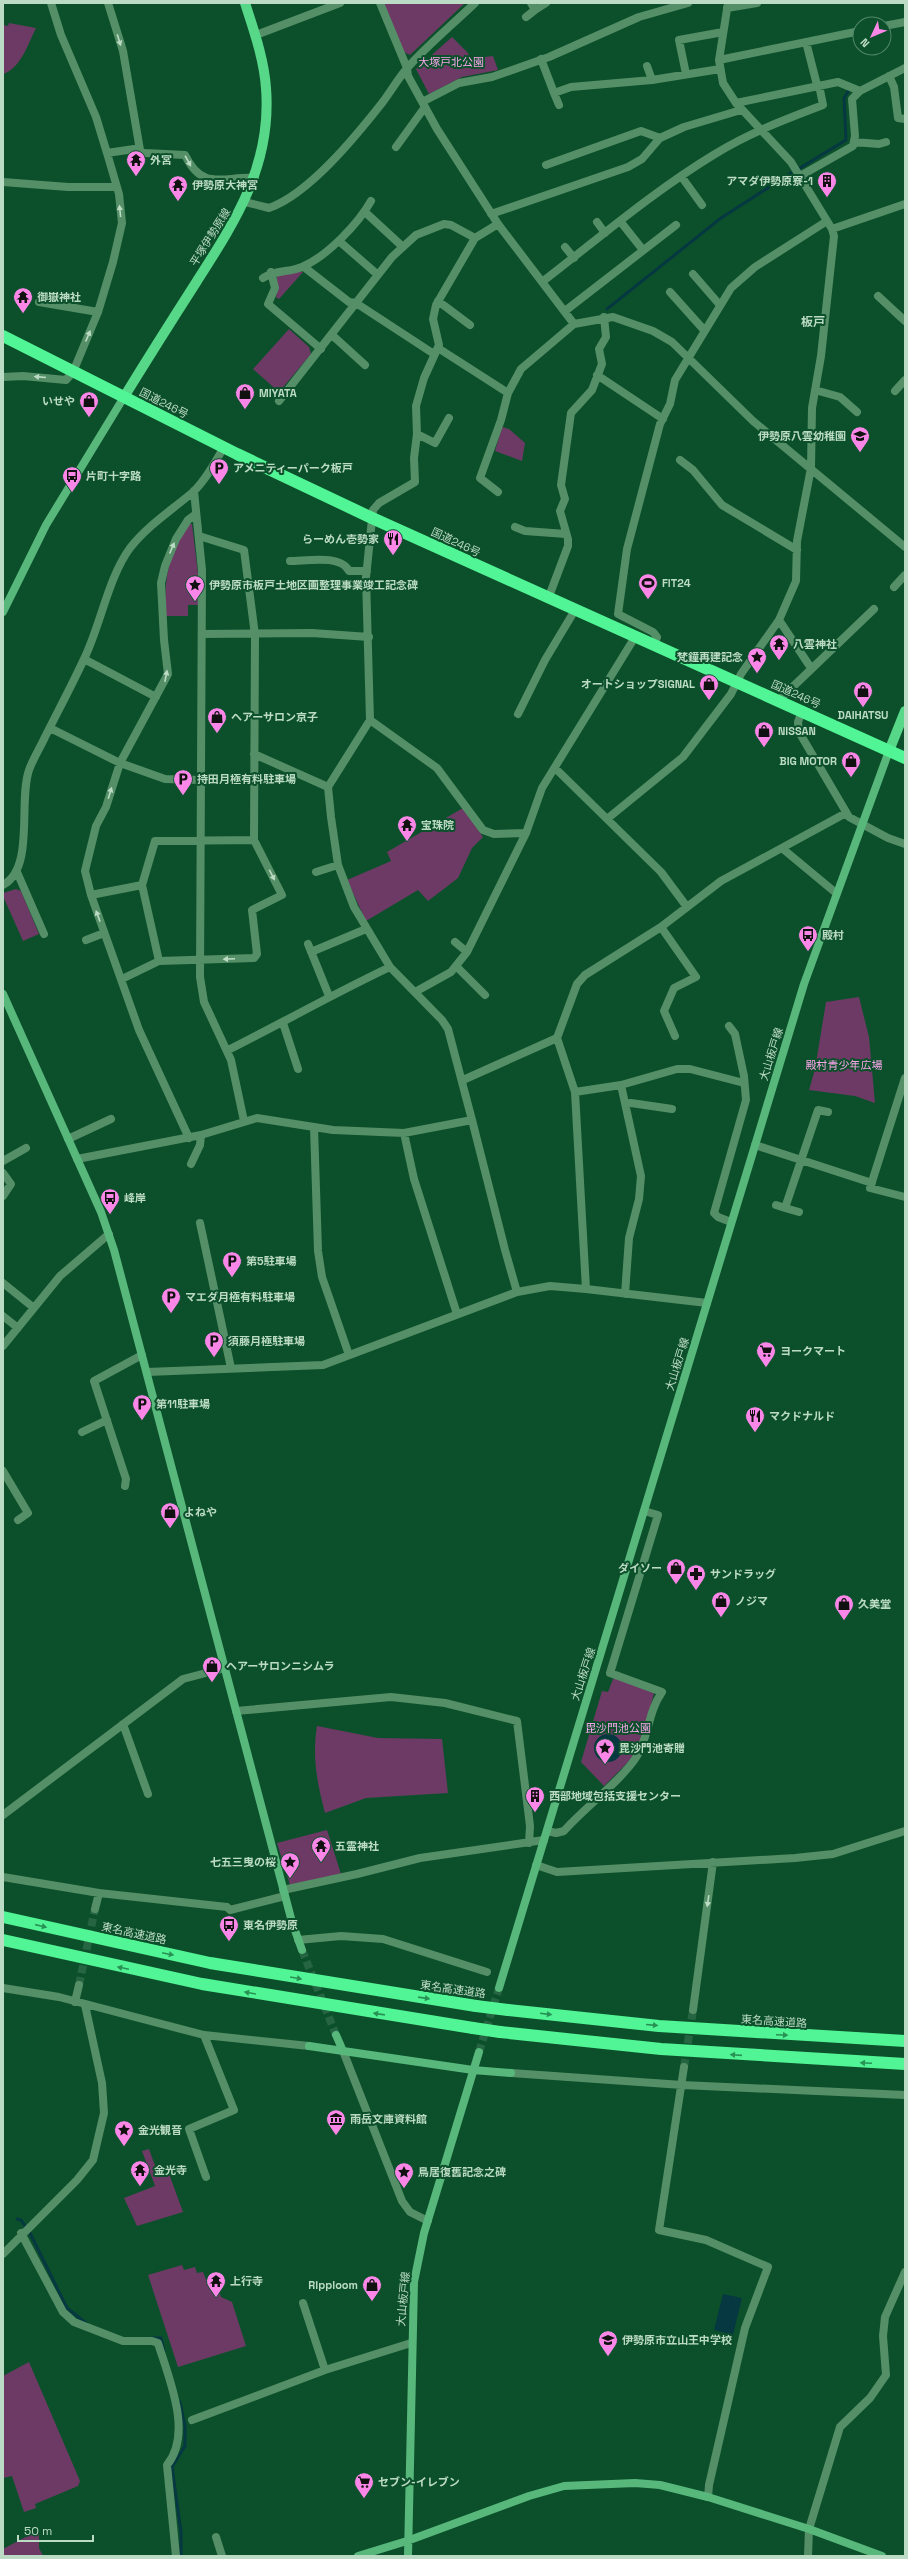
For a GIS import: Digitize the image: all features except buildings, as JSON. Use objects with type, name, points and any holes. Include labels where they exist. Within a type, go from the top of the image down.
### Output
[{"type":"highway","name":"国道246号","points":[[3,336],[224,447],[372,518],[905,758]]},
{"type":"highway","name":"東名高速道路","points":[[3,1917],[210,1962],[476,2006],[666,2027],[905,2041]]},
{"type":"highway","points":[[3,1940],[202,1984],[500,2032],[661,2049],[905,2064]]},
{"type":"main road","name":"平塚伊勢原線","points":[[124,397],[245,202],[255,178],[263,147],[266,108],[264,73],[256,35],[245,3]]},
{"type":"main road","points":[[889,751],[905,711]]},
{"type":"street","points":[[3,377],[23,376],[66,380],[73,372],[98,312],[113,262],[122,223],[117,187],[96,117],[61,35],[51,3]]},
{"type":"street","points":[[108,3],[123,52],[140,150]]},
{"type":"street","points":[[256,35],[340,3]]},
{"type":"street","points":[[380,3],[407,68],[408,76],[424,104],[491,214],[574,324]]},
{"type":"street","points":[[245,202],[270,208],[292,196],[305,186],[321,172],[380,104],[407,68],[475,3]]},
{"type":"street","points":[[526,17],[533,7],[546,3]]},
{"type":"street","points":[[396,147],[424,104],[459,83],[492,77],[541,59],[639,17],[688,3]]},
{"type":"street","points":[[607,819],[683,757],[726,701],[778,620],[796,581],[797,550],[810,468],[812,408],[822,356],[832,265],[832,229],[800,176],[782,151],[736,104],[722,83],[719,60],[728,6],[757,3]]},
{"type":"street","points":[[892,24],[905,22]]},
{"type":"street","points":[[686,74],[679,40],[723,32]]},
{"type":"street","points":[[719,60],[852,33]]},
{"type":"street","points":[[542,282],[659,190],[715,153],[761,129],[823,105],[806,42]]},
{"type":"street","points":[[541,59],[558,105]]},
{"type":"street","points":[[647,66],[652,80]]},
{"type":"street","points":[[800,176],[853,146],[852,99],[860,90],[905,68]]},
{"type":"street","points":[[554,93],[590,84],[652,80],[720,69]]},
{"type":"street","points":[[889,76],[894,87],[898,118],[905,119]]},
{"type":"street","points":[[736,104],[818,85],[838,82],[860,90]]},
{"type":"street","points":[[491,214],[628,167],[642,159],[660,138],[684,127],[742,110]]},
{"type":"street","points":[[546,165],[641,131],[660,138]]},
{"type":"street","points":[[854,142],[879,144],[886,142]]},
{"type":"street","points":[[107,153],[134,149],[145,153],[185,155],[196,173],[209,180],[255,178]]},
{"type":"street","points":[[681,176],[702,205]]},
{"type":"street","points":[[3,182],[68,187],[117,187]]},
{"type":"street","points":[[263,278],[271,272],[304,267],[339,241],[365,212],[371,201]]},
{"type":"street","points":[[832,229],[905,204]]},
{"type":"street","points":[[365,212],[403,247]]},
{"type":"street","points":[[620,221],[643,250]]},
{"type":"street","points":[[654,645],[657,637],[653,632],[618,614],[627,549],[663,419],[670,404],[675,380],[719,304],[745,274],[827,221]]},
{"type":"street","points":[[597,222],[606,233]]},
{"type":"street","points":[[279,402],[320,349],[332,336],[378,275],[416,235],[444,224],[451,225],[475,238]]},
{"type":"street","points":[[498,224],[475,238],[438,301],[433,319],[436,351],[416,406],[417,434],[414,458],[415,482],[379,503],[373,510],[367,571],[370,720],[328,787],[338,865],[354,907],[390,968],[442,1020],[448,1029],[463,1080],[505,1250],[517,1292]]},
{"type":"street","points":[[565,311],[676,225]]},
{"type":"street","points":[[339,241],[378,275]]},
{"type":"street","points":[[565,247],[574,258]]},
{"type":"street","points":[[304,267],[348,302],[356,303],[508,393]]},
{"type":"street","points":[[271,272],[274,288],[268,304],[320,349]]},
{"type":"street","points":[[693,274],[701,279],[719,304]]},
{"type":"street","points":[[670,296],[704,330]]},
{"type":"street","points":[[878,296],[905,321]]},
{"type":"street","points":[[438,301],[470,325]]},
{"type":"street","points":[[39,302],[98,312]]},
{"type":"street","points":[[548,598],[568,546],[560,511],[565,499],[561,485],[570,414],[592,390],[602,364],[599,349],[606,337],[604,317]]},
{"type":"street","points":[[498,492],[480,478],[502,420],[508,393],[521,369],[574,324],[604,317],[626,320],[653,331],[672,342],[753,421],[905,547]]},
{"type":"street","points":[[332,336],[365,365]]},
{"type":"street","points":[[597,375],[663,419]]},
{"type":"street","points":[[895,391],[905,380]]},
{"type":"street","points":[[815,390],[840,397],[857,412]]},
{"type":"street","points":[[3,612],[46,525],[124,397]]},
{"type":"street","points":[[417,434],[435,443],[449,418]]},
{"type":"street","points":[[3,885],[11,881],[17,872],[22,857],[25,791],[29,769],[84,659],[107,601],[113,578],[131,548],[156,522],[194,491],[224,447]]},
{"type":"street","points":[[680,460],[693,470],[722,505],[797,550]]},
{"type":"street","points":[[194,491],[202,570],[200,961],[204,1002],[228,1050],[244,1121]]},
{"type":"street","points":[[189,1138],[143,1040],[91,895],[86,871],[96,826],[106,807],[120,763],[168,674],[164,640],[162,590],[165,566],[182,527],[196,514]]},
{"type":"street","points":[[515,527],[525,531],[566,534]]},
{"type":"street","points":[[122,979],[159,961],[200,961],[254,958],[257,954],[252,910],[282,895],[254,840],[255,635],[244,550],[199,536]]},
{"type":"street","points":[[290,561],[339,561],[346,566],[349,571],[367,571]]},
{"type":"street","points":[[894,587],[905,575]]},
{"type":"street","points":[[778,701],[874,609]]},
{"type":"street","points":[[518,714],[545,660],[575,610]]},
{"type":"street","points":[[778,620],[811,668]]},
{"type":"street","points":[[202,634],[255,635],[312,633],[369,637]]},
{"type":"street","points":[[415,992],[457,967],[467,952],[526,833],[542,788],[635,637]]},
{"type":"street","points":[[84,659],[156,697]]},
{"type":"street","points":[[802,711],[798,722],[799,732],[846,813],[863,825],[892,840],[905,844]]},
{"type":"street","points":[[370,720],[437,768],[483,830],[494,834],[526,833]]},
{"type":"street","points":[[50,728],[120,763],[165,779],[201,780]]},
{"type":"street","name":"大山板戸線","points":[[499,1988],[804,984],[889,751]]},
{"type":"street","points":[[254,754],[328,787]]},
{"type":"street","points":[[555,768],[661,872],[687,907]]},
{"type":"street","points":[[586,1289],[575,1092],[557,1038],[577,984],[585,974],[661,927],[721,881],[783,849],[846,813]]},
{"type":"street","points":[[159,961],[142,885],[155,841],[254,840]]},
{"type":"street","points":[[783,849],[836,893]]},
{"type":"street","points":[[316,872],[338,865]]},
{"type":"street","points":[[17,872],[44,934]]},
{"type":"street","points":[[91,895],[142,885]]},
{"type":"street","points":[[661,927],[698,980],[674,988],[664,1011],[673,1024],[675,1036]]},
{"type":"street","points":[[329,996],[310,948],[366,929]]},
{"type":"street","points":[[86,940],[104,933]]},
{"type":"street","points":[[455,942],[467,952]]},
{"type":"street","points":[[457,967],[485,995]]},
{"type":"street","points":[[228,1050],[283,1023],[329,996],[390,968]]},
{"type":"street","points":[[3,994],[78,1159],[109,1234],[147,1372],[284,1893],[302,1950]]},
{"type":"street","points":[[283,1023],[298,1069]]},
{"type":"street","points":[[729,1026],[734,1034],[746,1100],[744,1113],[714,1213],[718,1217],[731,1222]]},
{"type":"street","points":[[463,1080],[557,1038]]},
{"type":"street","points":[[575,1092],[621,1085],[677,1070],[690,1069],[744,1083]]},
{"type":"street","points":[[904,1082],[870,1188],[905,1197]]},
{"type":"street","points":[[621,1085],[641,1176],[639,1199],[629,1238],[625,1294]]},
{"type":"street","points":[[626,1104],[631,1103],[672,1110]]},
{"type":"street","points":[[785,1208],[815,1109],[828,1112]]},
{"type":"street","points":[[78,1159],[201,1136],[257,1118],[314,1127],[404,1133],[472,1120]]},
{"type":"street","points":[[68,1139],[111,1119]]},
{"type":"street","points":[[314,1127],[318,1251],[322,1277],[349,1355]]},
{"type":"street","points":[[404,1133],[414,1179],[458,1314]]},
{"type":"street","points":[[191,1164],[200,1145],[201,1136]]},
{"type":"street","points":[[755,1145],[872,1183]]},
{"type":"street","points":[[3,1161],[26,1148]]},
{"type":"street","points":[[3,1174],[11,1184],[3,1196]]},
{"type":"street","points":[[776,1205],[798,1212]]},
{"type":"street","points":[[200,1223],[231,1368]]},
{"type":"street","points":[[3,1346],[75,1261],[109,1234]]},
{"type":"street","points":[[3,1283],[34,1308]]},
{"type":"street","points":[[147,1372],[323,1365],[517,1292],[550,1286],[706,1303]]},
{"type":"street","points":[[3,1316],[18,1328]]},
{"type":"street","points":[[125,1486],[126,1480],[94,1381],[142,1355]]},
{"type":"street","points":[[82,1432],[107,1420]]},
{"type":"street","points":[[3,1471],[28,1513],[18,1520]]},
{"type":"street","points":[[547,1831],[556,1833],[564,1831],[636,1757],[647,1737],[650,1714],[662,1692],[610,1673],[658,1515],[644,1511]]},
{"type":"street","points":[[3,1815],[183,1679],[225,1668]]},
{"type":"street","points":[[236,1711],[391,1697],[445,1703],[517,1721],[530,1826],[529,1842]]},
{"type":"street","points":[[123,1724],[148,1794]]},
{"type":"street","points":[[536,1866],[557,1872],[834,1854],[905,1831]]},
{"type":"street","points":[[3,1877],[99,1893],[226,1907],[230,1910],[284,1893],[420,1858],[544,1840]]},
{"type":"street","points":[[693,2010],[713,1862]]},
{"type":"street","points":[[95,1909],[99,1893]]},
{"type":"street","points":[[298,1940],[341,1936],[383,1939],[487,1972]]},
{"type":"street","points":[[75,2002],[79,1985]]},
{"type":"street","points":[[3,1988],[59,1997],[204,2035],[309,2046],[473,2070],[682,2085],[905,2095]]},
{"type":"street","points":[[3,2254],[25,2229],[85,2170],[93,2160],[104,2113],[102,2083],[85,2005]]},
{"type":"street","points":[[204,2035],[234,2110],[189,2129],[206,2177]]},
{"type":"street","points":[[336,2036],[402,2202],[410,2212],[428,2221]]},
{"type":"street","name":"大山板戸線","points":[[408,2556],[407,2541],[411,2343],[414,2282],[428,2221],[479,2052]]},
{"type":"street","points":[[684,2067],[659,2230],[706,2240],[768,2267],[745,2328],[709,2485],[708,2497]]},
{"type":"street","points":[[25,2229],[63,2312],[74,2322],[123,2341],[152,2341],[158,2343],[181,2424],[177,2450],[167,2465],[176,2556]]},
{"type":"street","points":[[808,2556],[809,2529],[840,2427],[870,2398],[886,2375],[883,2336],[885,2317],[905,2272]]},
{"type":"street","points":[[303,2303],[325,2370]]},
{"type":"street","points":[[192,2420],[325,2370],[411,2343]]},
{"type":"street","points":[[358,2556],[407,2541],[529,2496],[564,2486],[635,2482],[660,2485],[708,2497],[809,2529],[882,2556]]},
{"type":"street","points":[[216,2537],[222,2556]]},
{"type":"green space","points":[[382,3],[465,3],[410,55],[404,52]]},
{"type":"green space","points":[[9,23],[36,28],[27,48],[15,67],[3,74],[3,25],[8,26]]},
{"type":"green space","name":"大塚戸北公園","points":[[452,37],[468,53],[470,59],[493,56],[498,70],[462,77],[429,94],[416,69]]},
{"type":"green space","points":[[300,271],[303,272],[279,299],[276,297],[278,274]]},
{"type":"green space","points":[[289,329],[309,347],[311,354],[279,392],[253,369]]},
{"type":"green space","points":[[502,427],[509,429],[525,443],[522,461],[495,451]]},
{"type":"green space","points":[[188,524],[192,524],[198,574],[198,605],[188,605],[188,616],[165,616],[167,579],[171,558]]},
{"type":"green space","points":[[463,808],[483,837],[472,848],[458,878],[428,901],[418,890],[366,921],[347,880],[391,861],[387,852]]},
{"type":"green space","points":[[16,889],[21,891],[39,934],[23,941],[3,896],[3,893]]},
{"type":"green space","name":"殿村青少年広場","points":[[859,997],[869,1037],[875,1103],[855,1096],[809,1090],[815,1069],[826,1002]]},
{"type":"green space","name":"毘沙門池公園","points":[[617,1678],[654,1693],[644,1735],[635,1755],[604,1786],[581,1762],[602,1691],[608,1692],[613,1679]]},
{"type":"green space","points":[[317,1726],[378,1738],[442,1739],[448,1793],[366,1798],[325,1813],[316,1770],[315,1749]]},
{"type":"green space","points":[[327,1830],[341,1874],[290,1885],[277,1843]]},
{"type":"green space","points":[[149,2149],[158,2174],[168,2171],[183,2212],[137,2226],[124,2198],[155,2186],[142,2151]]},
{"type":"green space","points":[[182,2265],[184,2270],[195,2267],[197,2273],[203,2272],[207,2282],[214,2280],[221,2297],[232,2302],[246,2346],[178,2367],[148,2275]]},
{"type":"green space","points":[[29,2362],[80,2481],[78,2486],[35,2504],[36,2508],[24,2512],[12,2476],[3,2478],[3,2376]]},
{"type":"green space","points":[[39,2530],[39,2548],[43,2556],[3,2556],[3,2549]]},
{"type":"water","points":[[608,1734],[618,1738],[622,1748],[618,1758],[608,1762],[598,1758],[594,1748],[598,1738]]},
{"type":"water","points":[[723,2294],[742,2298],[733,2335],[714,2330]]},
{"type":"waterway","points":[[800,168],[846,140],[844,98],[849,90]]},
{"type":"waterway","points":[[607,309],[721,218],[791,173]]},
{"type":"waterway","points":[[17,2219],[21,2220],[30,2233],[67,2308],[86,2323]]},
{"type":"waterway","points":[[152,2338],[161,2338],[164,2351]]},
{"type":"waterway","points":[[180,2402],[185,2426],[185,2446],[172,2467],[181,2532],[181,2556]]},
{"type":"tunnel","points":[[79,1985],[95,1909]]},
{"type":"tunnel","points":[[302,1950],[336,2035]]},
{"type":"tunnel","points":[[479,2052],[499,1988]]},
{"type":"tunnel","points":[[684,2067],[693,2010]]},
{"type":"place","name":"外宮","points":[[136,177]]},
{"type":"place","name":"アマダ伊勢原寮-1","points":[[827,198]]},
{"type":"place","name":"伊勢原大神宮","points":[[178,202]]},
{"type":"place","name":"御嶽神社","points":[[23,314]]},
{"type":"place","name":"MIYATA","points":[[245,410]]},
{"type":"place","name":"いせや","points":[[89,418]]},
{"type":"place","name":"伊勢原八雲幼稚園","points":[[860,453]]},
{"type":"place","name":"アメニティーパーク板戸","points":[[219,485]]},
{"type":"place","name":"片町十字路","points":[[72,493]]},
{"type":"place","name":"らーめん壱勢家","points":[[393,556]]},
{"type":"place","name":"FiT24","points":[[648,600]]},
{"type":"place","name":"伊勢原市板戸土地区画整理事業竣工記念碑","points":[[195,602]]},
{"type":"place","name":"八雲神社","points":[[779,661]]},
{"type":"place","name":"梵鐘再建記念","points":[[757,674]]},
{"type":"place","name":"オートショップSIGNAL","points":[[709,701]]},
{"type":"place","name":"DAIHATSU","points":[[863,708]]},
{"type":"place","name":"ヘアーサロン京子","points":[[217,734]]},
{"type":"place","name":"NISSAN","points":[[764,748]]},
{"type":"place","name":"BIG MOTOR","points":[[851,778]]},
{"type":"place","name":"持田月極有料駐車場","points":[[183,796]]},
{"type":"place","name":"宝珠院","points":[[407,842]]},
{"type":"place","name":"殿村","points":[[808,952]]},
{"type":"place","name":"峰岸","points":[[110,1215]]},
{"type":"place","name":"第5駐車場","points":[[232,1278]]},
{"type":"place","name":"マエダ月極有料駐車場","points":[[171,1314]]},
{"type":"place","name":"須藤月極駐車場","points":[[214,1358]]},
{"type":"place","name":"ヨークマート","points":[[766,1368]]},
{"type":"place","name":"第11駐車場","points":[[142,1421]]},
{"type":"place","name":"マクドナルド","points":[[755,1433]]},
{"type":"place","name":"よねや","points":[[170,1529]]},
{"type":"place","name":"ダイソー","points":[[676,1585]]},
{"type":"place","name":"サンドラッグ","points":[[696,1591]]},
{"type":"place","name":"ノジマ","points":[[721,1618]]},
{"type":"place","name":"久美堂","points":[[844,1621]]},
{"type":"place","name":"ヘアーサロンニシムラ","points":[[212,1683]]},
{"type":"place","name":"毘沙門池寄贈","points":[[605,1765]]},
{"type":"place","name":"西部地域包括支援センター","points":[[535,1813]]},
{"type":"place","name":"五霊神社","points":[[321,1863]]},
{"type":"place","name":"七五三曳の桜","points":[[290,1879]]},
{"type":"place","name":"東名伊勢原","points":[[229,1942]]},
{"type":"place","name":"雨岳文庫資料館","points":[[336,2136]]},
{"type":"place","name":"金光観音","points":[[124,2147]]},
{"type":"place","name":"金光寺","points":[[140,2187]]},
{"type":"place","name":"鳥居復舊記念之碑","points":[[404,2189]]},
{"type":"place","name":"上行寺","points":[[216,2298]]},
{"type":"place","name":"Ripploom","points":[[372,2302]]},
{"type":"place","name":"伊勢原市立山王中学校","points":[[608,2357]]},
{"type":"place","name":"セブン-イレブン","points":[[364,2499]]},
{"type":"district","name":"板戸","points":[[813,322]]}]
